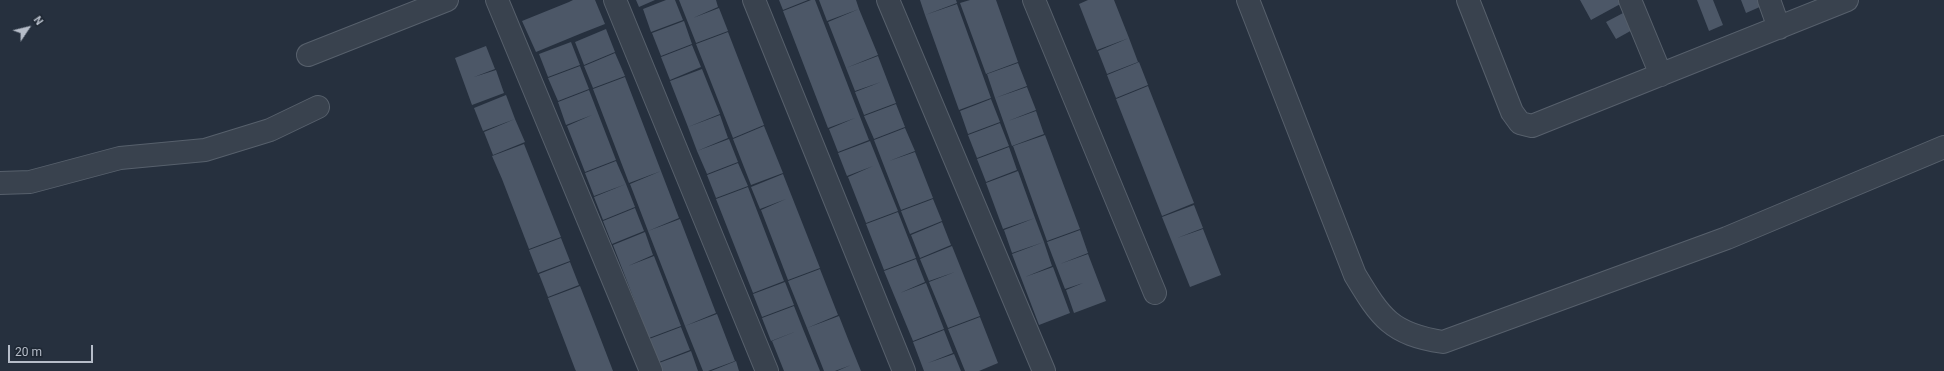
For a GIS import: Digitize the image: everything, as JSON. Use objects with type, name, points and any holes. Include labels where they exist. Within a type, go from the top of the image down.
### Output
[{"type":"street","points":[[308,55],[447,0]]},
{"type":"street","points":[[497,0],[650,371]]},
{"type":"street","points":[[615,0],[767,371]]},
{"type":"street","points":[[754,0],[904,371]]},
{"type":"street","points":[[888,0],[1044,371]]},
{"type":"street","points":[[1034,0],[1155,293]]},
{"type":"street","points":[[1248,0],[1355,275],[1375,307],[1388,321],[1405,333],[1424,339],[1443,342],[1727,238],[1944,147]]},
{"type":"street","points":[[1468,0],[1512,112],[1520,122],[1532,126],[1847,0]]},
{"type":"street","points":[[1630,0],[1661,75]]},
{"type":"street","points":[[1769,0],[1779,28]]},
{"type":"street","points":[[0,183],[30,182],[120,158],[205,150],[270,130],[318,107]]},
{"type":"building","points":[[573,0],[595,0],[605,24],[582,33],[569,2]]},
{"type":"building","points":[[636,0],[655,0],[639,7]]},
{"type":"building","points":[[666,0],[675,0],[683,20],[651,32],[643,9]]},
{"type":"building","points":[[679,0],[716,0],[718,7],[693,18],[719,8],[728,31],[696,43]]},
{"type":"building","points":[[779,0],[808,0],[783,10]]},
{"type":"building","points":[[811,0],[815,0],[869,140],[838,152],[829,129],[855,118],[828,128],[783,11]]},
{"type":"building","points":[[819,0],[856,0],[859,9],[827,21]]},
{"type":"building","points":[[920,0],[956,0],[957,3],[925,15]]},
{"type":"building","points":[[970,0],[996,0],[1018,62],[986,74],[960,3]]},
{"type":"building","points":[[1088,0],[1114,0],[1129,38],[1097,50],[1079,4]]},
{"type":"building","points":[[1580,0],[1623,0],[1624,2],[1591,20]]},
{"type":"building","points":[[1697,0],[1713,0],[1723,25],[1709,31]]},
{"type":"building","points":[[1741,0],[1759,0],[1762,6],[1746,13]]},
{"type":"building","points":[[569,2],[582,33],[536,52],[522,21]]},
{"type":"building","points":[[957,4],[991,98],[959,110],[925,15]]},
{"type":"building","points":[[859,9],[878,55],[846,68],[828,22]]},
{"type":"building","points":[[1625,12],[1634,29],[1616,39],[1606,22]]},
{"type":"building","points":[[684,21],[692,44],[661,56],[652,33]]},
{"type":"building","points":[[606,29],[615,52],[584,65],[575,42]]},
{"type":"building","points":[[728,32],[764,125],[733,138],[696,44]]},
{"type":"building","points":[[1129,38],[1138,62],[1107,74],[1098,51]]},
{"type":"building","points":[[571,42],[580,65],[548,77],[539,54]]},
{"type":"building","points":[[692,45],[701,67],[670,80],[661,57]]},
{"type":"building","points":[[486,46],[495,69],[474,77],[496,70],[504,93],[472,105],[455,58]]},
{"type":"building","points":[[615,53],[625,76],[593,88],[584,66]]},
{"type":"building","points":[[878,56],[896,103],[864,115],[855,92],[881,82],[855,91],[846,68]]},
{"type":"building","points":[[1139,62],[1148,85],[1116,98],[1107,75]]},
{"type":"building","points":[[1018,63],[1027,86],[995,98],[987,74]]},
{"type":"building","points":[[580,66],[589,89],[558,101],[548,78]]},
{"type":"building","points":[[702,69],[720,114],[688,127],[670,81]]},
{"type":"building","points":[[625,77],[661,171],[629,183],[593,89]]},
{"type":"building","points":[[1148,86],[1194,203],[1162,216],[1116,99]]},
{"type":"building","points":[[1027,87],[1036,110],[1008,121],[1036,111],[1044,134],[1012,146],[995,98]]},
{"type":"building","points":[[589,90],[616,160],[585,172],[567,126],[592,115],[566,125],[558,102]]},
{"type":"building","points":[[506,95],[515,119],[483,131],[474,108]]},
{"type":"building","points":[[991,99],[1000,122],[968,134],[960,111]]},
{"type":"building","points":[[896,104],[905,127],[874,139],[864,116]]},
{"type":"building","points":[[720,115],[728,138],[697,151],[688,127]]},
{"type":"building","points":[[515,119],[525,142],[493,155],[484,132]]},
{"type":"building","points":[[1000,123],[1009,146],[977,158],[968,135]]},
{"type":"building","points":[[764,126],[783,173],[751,185],[733,139]]},
{"type":"building","points":[[905,128],[915,151],[889,161],[915,152],[933,198],[901,210],[874,140]]},
{"type":"building","points":[[1045,135],[1080,229],[1047,241],[1013,146]]},
{"type":"building","points":[[729,139],[738,162],[707,174],[697,151]]},
{"type":"building","points":[[870,141],[898,211],[866,223],[848,177],[873,166],[847,176],[838,153]]},
{"type":"building","points":[[524,144],[561,237],[529,249],[492,156]]},
{"type":"building","points":[[1009,147],[1017,170],[986,182],[977,159]]},
{"type":"building","points":[[616,161],[626,184],[594,196],[585,173]]},
{"type":"building","points":[[738,163],[748,186],[716,198],[707,175]]},
{"type":"building","points":[[661,171],[679,218],[648,231],[630,184]]},
{"type":"building","points":[[1018,171],[1035,218],[1003,229],[986,183]]},
{"type":"building","points":[[783,174],[820,268],[788,280],[761,210],[786,199],[760,209],[751,187]]},
{"type":"building","points":[[626,184],[635,207],[603,220],[594,197]]},
{"type":"building","points":[[748,187],[784,281],[753,293],[716,199]]},
{"type":"building","points":[[933,199],[942,221],[910,234],[901,211]]},
{"type":"building","points":[[1194,205],[1203,228],[1177,238],[1203,229],[1221,275],[1190,287],[1162,217]]},
{"type":"building","points":[[635,208],[644,231],[612,244],[603,221]]},
{"type":"building","points":[[898,212],[916,258],[884,270],[866,224]]},
{"type":"building","points":[[1035,218],[1044,242],[1012,253],[1004,230]]},
{"type":"building","points":[[680,219],[716,313],[685,326],[648,231]]},
{"type":"building","points":[[942,222],[951,245],[920,258],[911,235]]},
{"type":"building","points":[[1080,230],[1088,253],[1060,264],[1088,254],[1106,301],[1074,313],[1066,290],[1083,283],[1065,289],[1047,242]]},
{"type":"building","points":[[645,232],[653,255],[628,266],[654,256],[681,326],[649,338],[613,245]]},
{"type":"building","points":[[561,238],[570,261],[538,273],[529,250]]},
{"type":"building","points":[[1044,242],[1052,266],[1025,277],[1053,267],[1070,313],[1039,325],[1012,254]]},
{"type":"building","points":[[952,246],[980,316],[948,328],[929,282],[955,272],[929,281],[920,259]]},
{"type":"building","points":[[916,259],[925,282],[900,293],[926,283],[944,329],[913,341],[884,271]]},
{"type":"building","points":[[570,262],[579,285],[548,297],[539,274]]},
{"type":"building","points":[[820,269],[838,315],[807,328],[788,281]]},
{"type":"building","points":[[785,282],[794,305],[762,317],[753,294]]},
{"type":"building","points":[[580,286],[613,371],[576,371],[575,369],[548,298]]},
{"type":"building","points":[[794,306],[820,371],[784,371],[772,341],[797,331],[771,341],[762,318]]},
{"type":"building","points":[[717,314],[735,361],[708,371],[703,371],[685,326]]},
{"type":"building","points":[[839,316],[861,371],[837,371],[851,365],[835,371],[824,371],[807,328]]},
{"type":"building","points":[[980,317],[998,363],[979,371],[965,371],[948,329]]},
{"type":"building","points":[[681,327],[690,350],[659,362],[649,339]]},
{"type":"building","points":[[944,330],[953,353],[928,363],[954,354],[961,371],[924,371],[913,342]]},
{"type":"building","points":[[691,351],[698,371],[662,371],[659,363]]},
{"type":"building","points":[[736,361],[739,371],[711,371]]}]
